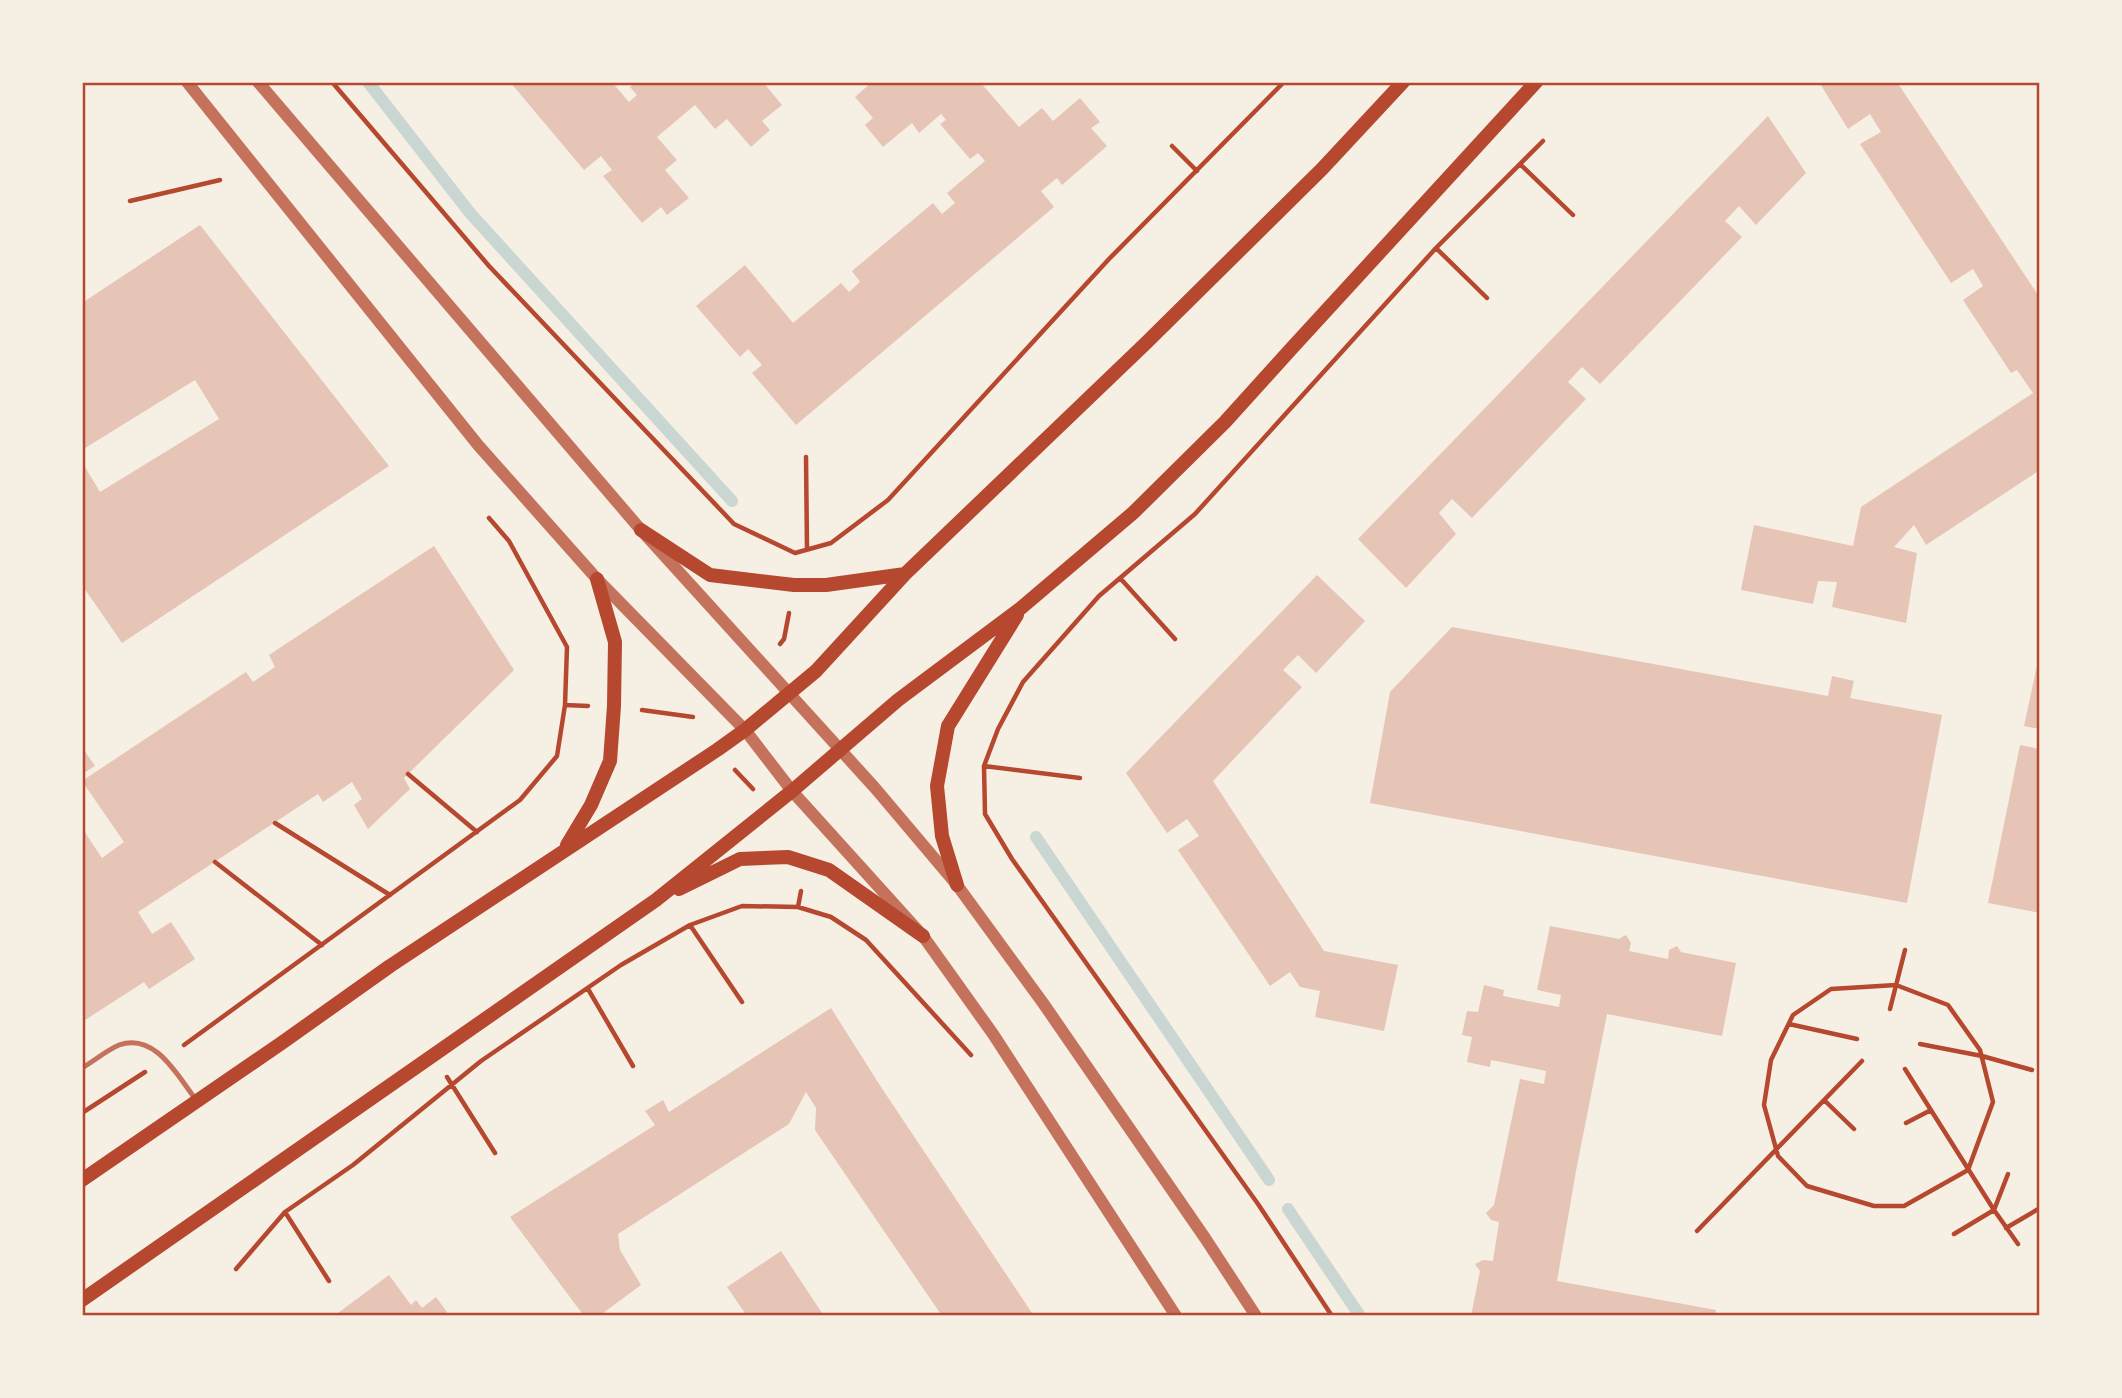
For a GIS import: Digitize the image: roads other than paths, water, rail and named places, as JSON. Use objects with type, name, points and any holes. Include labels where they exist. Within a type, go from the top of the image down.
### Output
[{"type":"main road","points":[[82,1180],[390,966],[745,730],[816,671],[905,574],[1146,343],[1322,169],[1403,82]]},
{"type":"main road","points":[[82,1300],[656,900],[792,791],[898,700],[1021,608],[1133,513],[1225,422],[1536,82]]},
{"type":"main road","points":[[641,530],[710,575],[794,585],[827,585],[905,574]]},
{"type":"main road","points":[[565,849],[591,805],[610,761],[615,642],[597,579]]},
{"type":"main road","points":[[957,885],[942,836],[937,786],[948,726],[1021,608]]},
{"type":"main road","points":[[656,900],[740,859],[788,857],[828,870],[923,936]]},
{"type":"street","points":[[187,82],[478,445],[597,579],[745,730],[792,791],[923,936],[993,1034],[1176,1316]]},
{"type":"street","points":[[258,82],[641,530],[875,788],[957,885],[1043,1003],[1256,1316]]},
{"type":"lane","points":[[82,1068],[120,1045],[144,1044],[160,1052],[197,1101]]},
{"type":"waterway","points":[[368,82],[470,213],[732,501]]},
{"type":"waterway","points":[[1036,837],[1269,1180]]},
{"type":"waterway","points":[[1288,1209],[1360,1316]]}]
